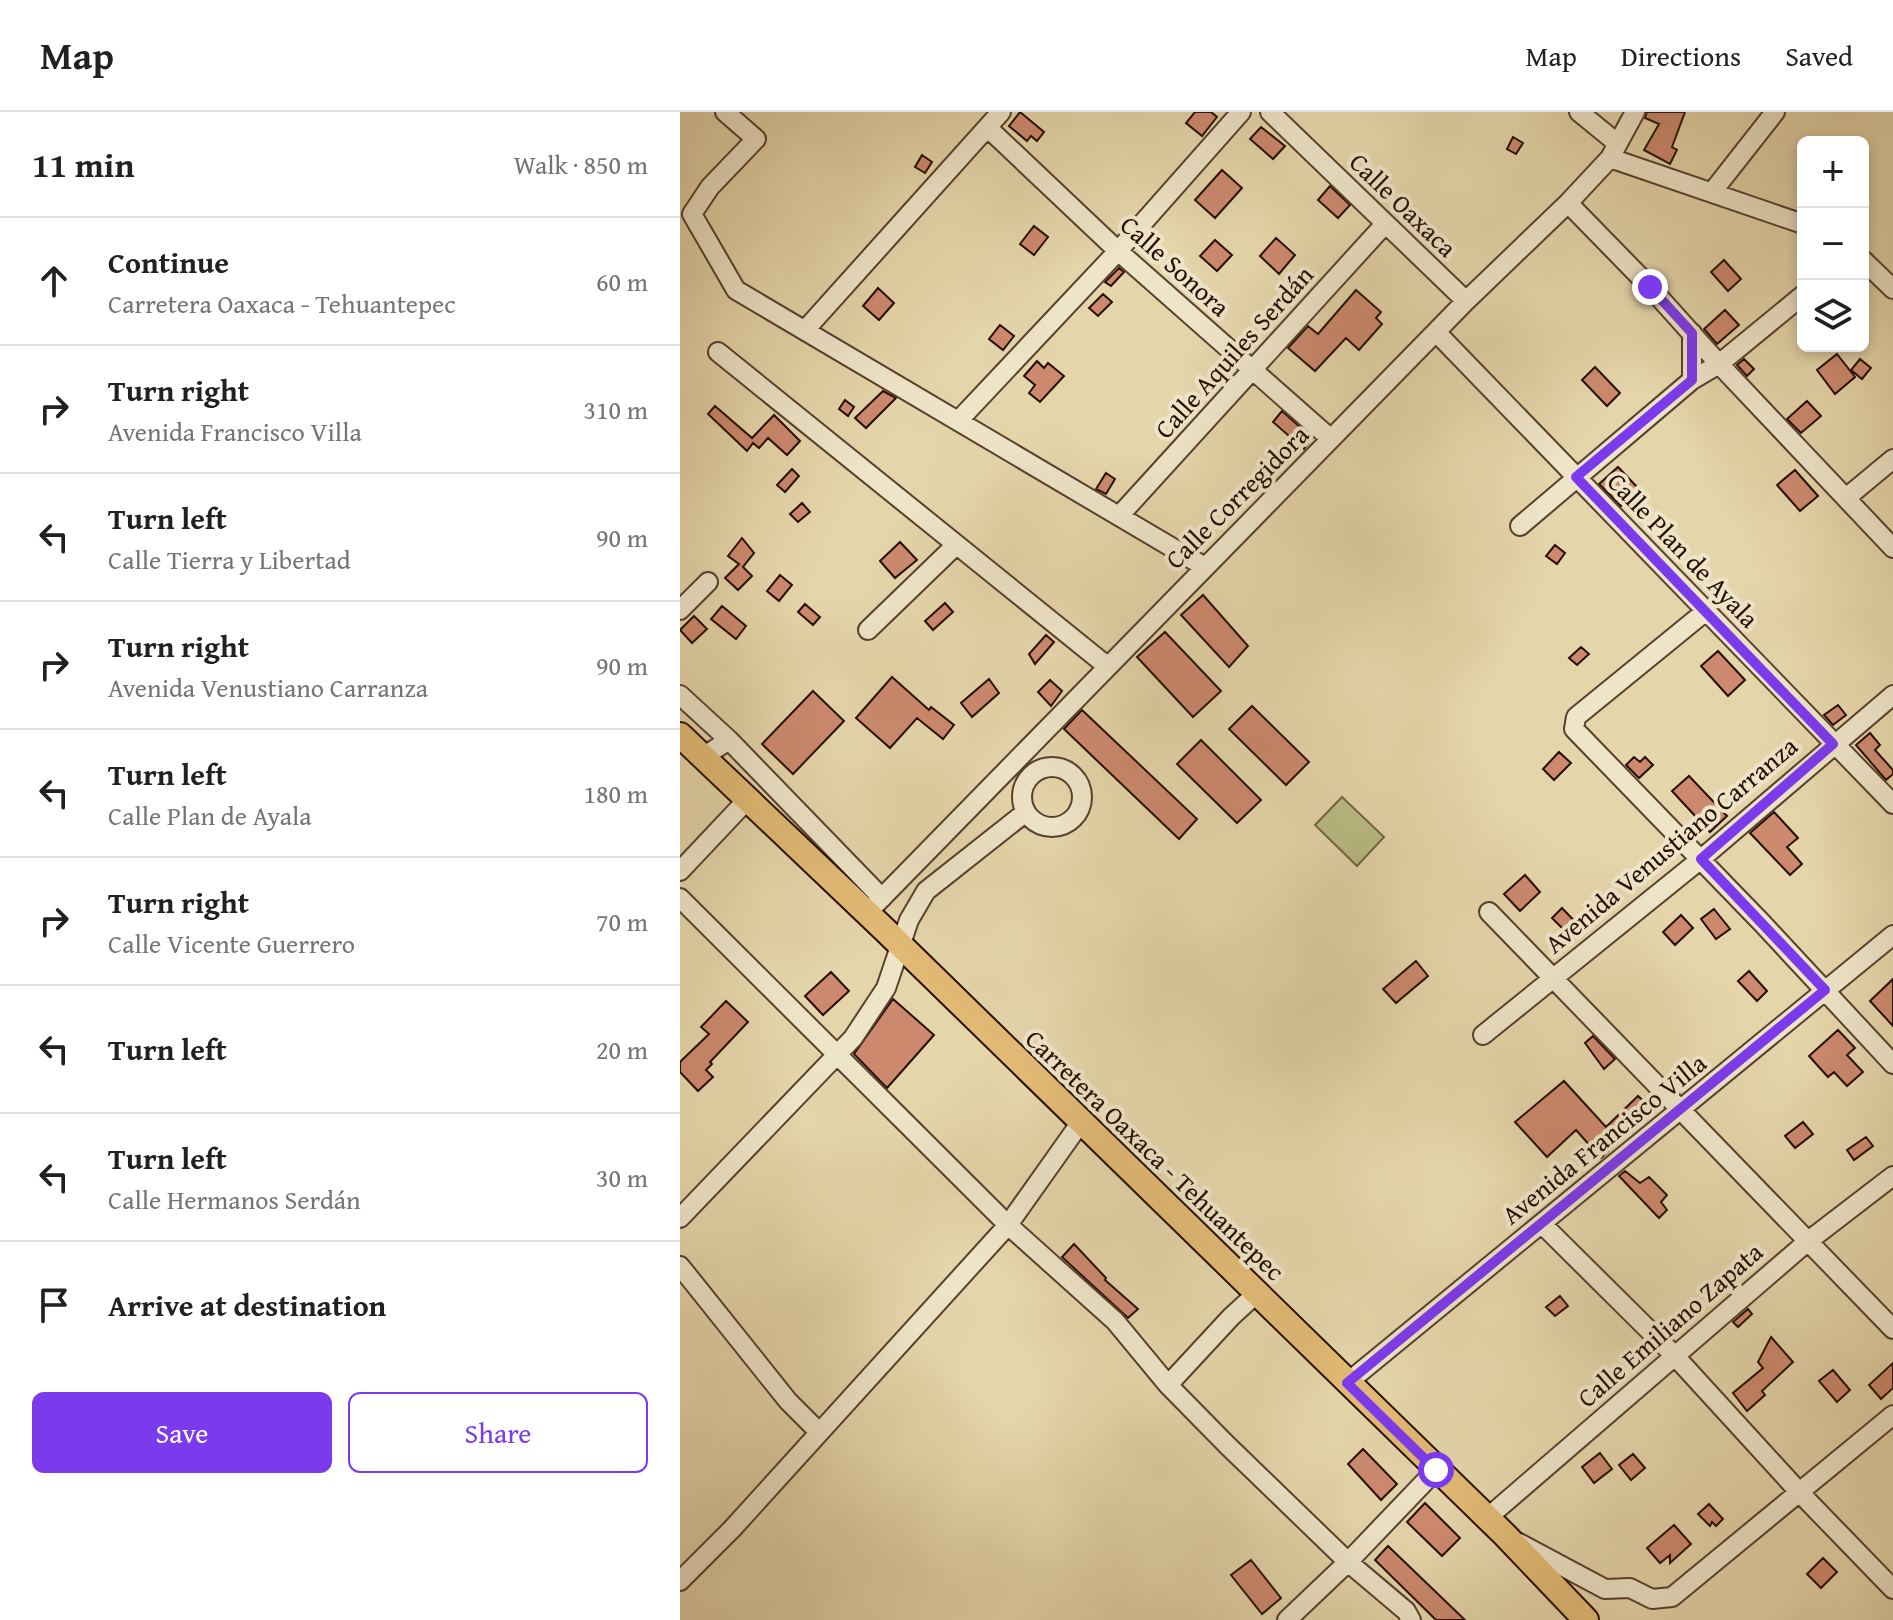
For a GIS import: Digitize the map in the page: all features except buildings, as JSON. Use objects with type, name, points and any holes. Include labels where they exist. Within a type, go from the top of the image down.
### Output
[{"type":"main road","name":"Carretera Oaxaca - Tehuantepec","points":[[680,735],[747,800],[874,906],[900,945],[1505,1535],[1586,1620]]},
{"type":"street","points":[[725,112],[756,139],[710,187],[692,214],[736,290],[1205,567]]},
{"type":"street","points":[[806,329],[1001,112]]},
{"type":"street","points":[[959,420],[1118,251],[1241,112]]},
{"type":"street","name":"Calle Oaxaca","points":[[1270,112],[1466,301]]},
{"type":"street","points":[[1579,112],[1613,150],[1797,222]]},
{"type":"street","name":"Calle Corregidora","points":[[874,906],[1466,301],[1568,203],[1613,150],[1635,112]]},
{"type":"street","points":[[1713,191],[1775,112]]},
{"type":"street","name":"Calle Sonora","points":[[988,128],[1118,251],[1331,439]]},
{"type":"street","points":[[1568,203],[1893,548]]},
{"type":"street","name":"Calle Aquiles Serdán","points":[[1120,515],[1385,224]]},
{"type":"street","points":[[1869,266],[1893,289]]},
{"type":"street","points":[[1520,526],[1692,380],[1719,364],[1797,300]]},
{"type":"street","name":"Calle Plan de Ayala","points":[[1436,332],[1893,804]]},
{"type":"street","points":[[1692,333],[1692,380]]},
{"type":"street","points":[[718,352],[1107,666]]},
{"type":"street","points":[[1846,498],[1893,459]]},
{"type":"street","points":[[868,630],[956,545]]},
{"type":"street","points":[[680,610],[708,582]]},
{"type":"street","points":[[1706,611],[1576,717],[1574,729],[1893,1064]]},
{"type":"street","points":[[680,695],[729,740],[874,906]]},
{"type":"street","name":"Avenida Venustiano Carranza","points":[[1483,1035],[1701,859],[1893,695]]},
{"type":"street","points":[[703,757],[729,740]]},
{"type":"street","points":[[680,871],[747,800]]},
{"type":"street","points":[[680,1218],[853,1038],[886,988],[909,920],[926,891],[1026,812]]},
{"type":"street","points":[[680,898],[1008,1225],[1115,1321],[1168,1385],[1348,1562],[1406,1611],[1411,1620]]},
{"type":"street","points":[[1489,912],[1893,1329]]},
{"type":"street","name":"Avenida Francisco Villa","points":[[1347,1383],[1893,935]]},
{"type":"street","points":[[680,1581],[732,1529],[1008,1225],[1081,1122]]},
{"type":"street","name":"Calle Emiliano Zapata","points":[[1486,1519],[1807,1242],[1893,1176]]},
{"type":"street","points":[[1542,1224],[1674,1355],[1893,1589]]},
{"type":"street","points":[[680,1266],[788,1401],[819,1432]]},
{"type":"street","points":[[1168,1385],[1256,1294]]},
{"type":"street","points":[[1505,1535],[1605,1589],[1630,1588],[1652,1599],[1672,1597],[1801,1494],[1893,1415]]},
{"type":"street","points":[[1287,1620],[1348,1562],[1436,1470]]},
{"type":"green space","points":[[1342,797],[1384,837],[1357,866],[1315,825]]},
{"type":"route","points":[[1436,1470],[1347,1383],[1825,990],[1701,859],[1833,744],[1576,477],[1692,380],[1692,333],[1650,287]]}]
